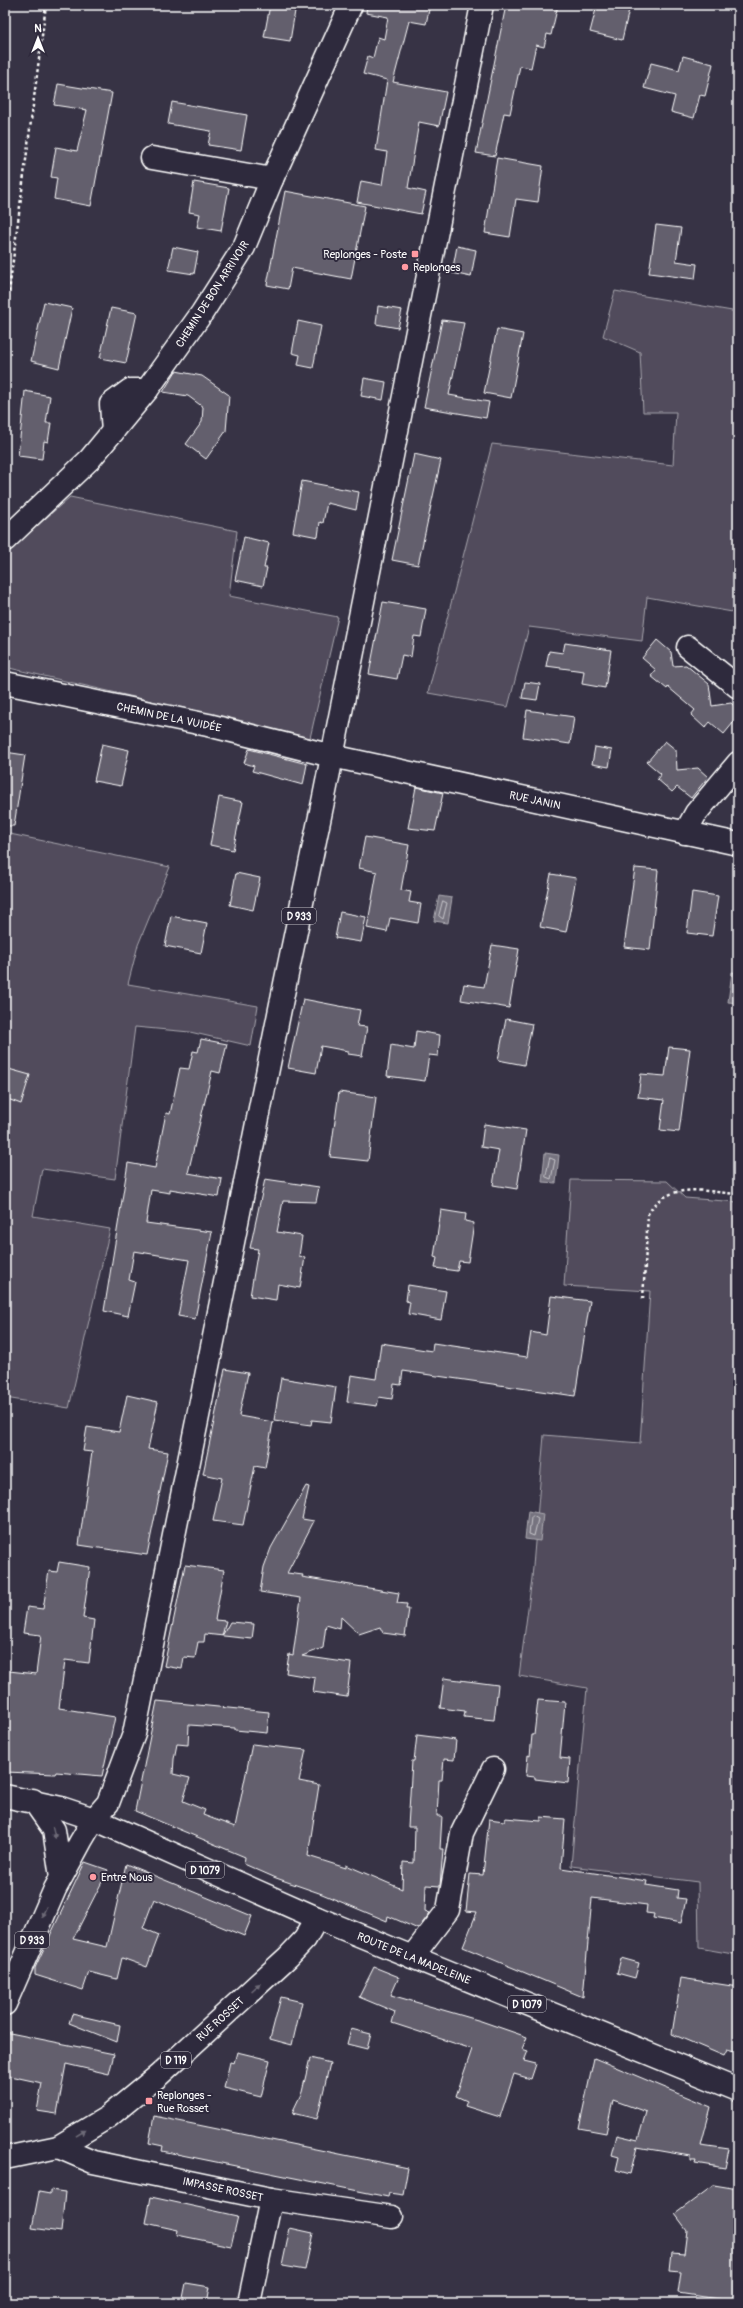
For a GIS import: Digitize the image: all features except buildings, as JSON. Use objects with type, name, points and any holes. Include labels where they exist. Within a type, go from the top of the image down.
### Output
[{"type":"main road","name":"CHEMIN DE BON ARRIVOIR","points":[[5,540],[90,459],[147,390],[202,314],[244,247],[272,179],[351,5]]},
{"type":"main road","name":"D 933","points":[[5,2004],[61,1876],[94,1819],[111,1797],[134,1734],[482,5]]},
{"type":"main road","points":[[152,158],[272,179]]},
{"type":"main road","points":[[688,647],[738,686]]},
{"type":"main road","name":"CHEMIN DE LA VUIDÉE","points":[[5,683],[208,725],[332,756]]},
{"type":"main road","name":"RUE JANIN","points":[[332,756],[738,844]]},
{"type":"main road","points":[[685,833],[696,813],[738,763]]},
{"type":"main road","points":[[412,1957],[448,1910],[462,1833],[493,1769]]},
{"type":"main road","name":"D 1079","points":[[5,1796],[33,1800],[94,1819]]},
{"type":"main road","points":[[33,1800],[54,1830],[61,1876]]},
{"type":"main road","name":"ROUTE DE LA MADELEINE","points":[[94,1819],[317,1918],[738,2090]]},
{"type":"main road","name":"RUE ROSSET","points":[[5,2158],[58,2147],[108,2117],[158,2076],[288,1957],[306,1939],[317,1918]]},
{"type":"main road","name":"IMPASSE ROSSET","points":[[58,2147],[93,2162],[271,2199],[392,2217]]},
{"type":"main road","points":[[249,2303],[271,2199]]},
{"type":"path","points":[[5,322],[46,5]]},
{"type":"path","points":[[643,1299],[648,1214],[655,1202],[664,1195],[681,1190],[738,1194]]},
{"type":"shaded area","points":[[615,291],[738,312],[738,613],[647,597],[642,641],[529,627],[508,707],[428,693],[492,444],[673,465],[676,412],[643,412],[640,352],[603,336]]},
{"type":"shaded area","points":[[70,497],[237,531],[229,596],[338,617],[310,738],[5,667],[5,554]]},
{"type":"shaded area","points":[[5,833],[170,867],[138,945],[128,984],[258,1006],[251,1046],[190,1032],[135,1027],[115,1179],[42,1169],[33,1216],[110,1229],[69,1408],[5,1398]]},
{"type":"shaded area","points":[[571,1180],[667,1181],[685,1198],[738,1202],[738,1938],[733,1954],[699,1948],[698,1882],[571,1866],[587,1688],[519,1676],[532,1578],[544,1435],[640,1443],[650,1291],[564,1286]]},
{"type":"water","points":[[439,896],[452,898],[448,923],[434,921]]},
{"type":"water","points":[[732,972],[738,973],[738,1003],[728,1002]]},
{"type":"water","points":[[545,1153],[559,1155],[556,1183],[542,1182]]},
{"type":"water","points":[[528,1511],[543,1514],[540,1541],[525,1539]]},
{"type":"place","name":"Replonges - Poste","points":[[415,254]]},
{"type":"place","name":"Replonges","points":[[405,267]]},
{"type":"place","name":"Entre Nous","points":[[93,1877]]},
{"type":"place","name":"Replonges - Rue Rosset","points":[[149,2101]]}]
